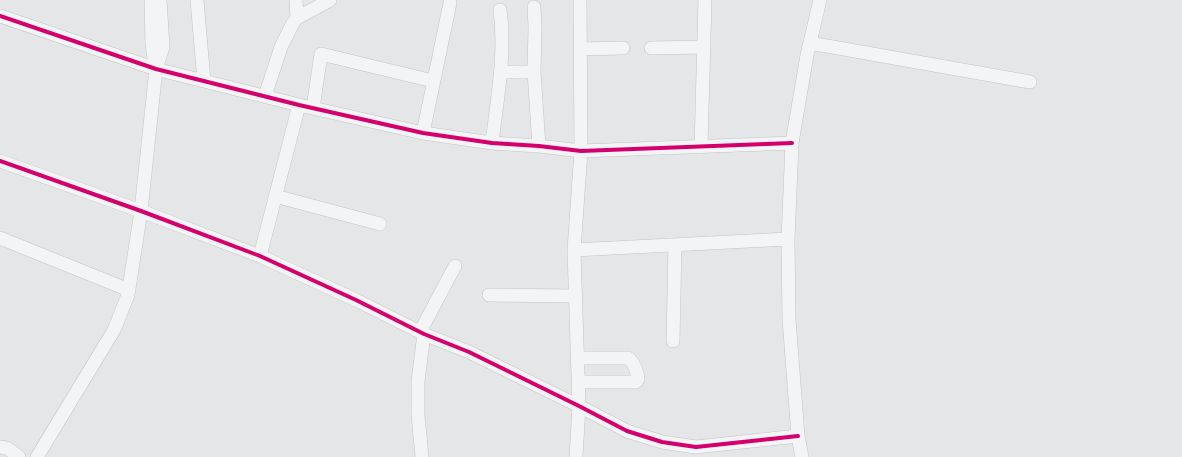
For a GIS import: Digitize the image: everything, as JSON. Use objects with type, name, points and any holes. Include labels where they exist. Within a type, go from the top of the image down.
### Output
[{"type":"street","points":[[151,0],[152,44],[156,69]]},
{"type":"street","points":[[38,457],[114,330],[128,295],[141,211],[156,69],[163,47],[160,0]]},
{"type":"street","points":[[197,0],[204,80]]},
{"type":"street","points":[[296,0],[297,18]]},
{"type":"street","points":[[265,96],[281,47],[293,23],[297,18],[330,0]]},
{"type":"street","points":[[576,457],[579,406],[574,250],[581,151],[580,0]]},
{"type":"street","points":[[701,147],[705,0]]},
{"type":"street","points":[[802,457],[798,436],[789,319],[788,239],[792,143],[810,43],[820,0]]},
{"type":"street","points":[[422,133],[450,3]]},
{"type":"street","points":[[534,7],[534,72],[539,146]]},
{"type":"street","points":[[492,143],[501,72],[502,21],[500,10]]},
{"type":"street","points":[[0,16],[156,69],[299,105],[422,133],[492,143],[539,146],[581,151],[792,143]]},
{"type":"street","points":[[810,43],[1030,82]]},
{"type":"street","points":[[651,48],[704,47]]},
{"type":"street","points":[[580,49],[623,48]]},
{"type":"street","points":[[313,108],[321,54],[433,81]]},
{"type":"street","points":[[501,72],[534,72]]},
{"type":"street","points":[[260,256],[299,105]]},
{"type":"street","points":[[0,162],[141,211],[260,256],[356,300],[422,333],[469,352],[627,431],[662,442],[696,447],[798,436]]},
{"type":"street","points":[[275,196],[380,224]]},
{"type":"street","points":[[0,238],[129,290]]},
{"type":"street","points":[[574,250],[788,239]]},
{"type":"street","points":[[673,341],[675,245]]},
{"type":"street","points":[[422,457],[418,415],[418,381],[422,333],[455,266]]},
{"type":"street","points":[[489,295],[575,296]]},
{"type":"street","points":[[578,358],[628,358],[634,365],[639,378],[636,382],[578,382]]},
{"type":"street","points":[[0,447],[8,448],[19,457]]},
{"type":"cycle path","points":[[0,16],[156,69],[299,105],[423,133],[492,143],[539,146],[581,151],[792,143]]},
{"type":"cycle path","points":[[0,161],[141,211],[260,256],[356,300],[424,334],[469,352],[627,431],[662,442],[696,447],[798,436]]}]
